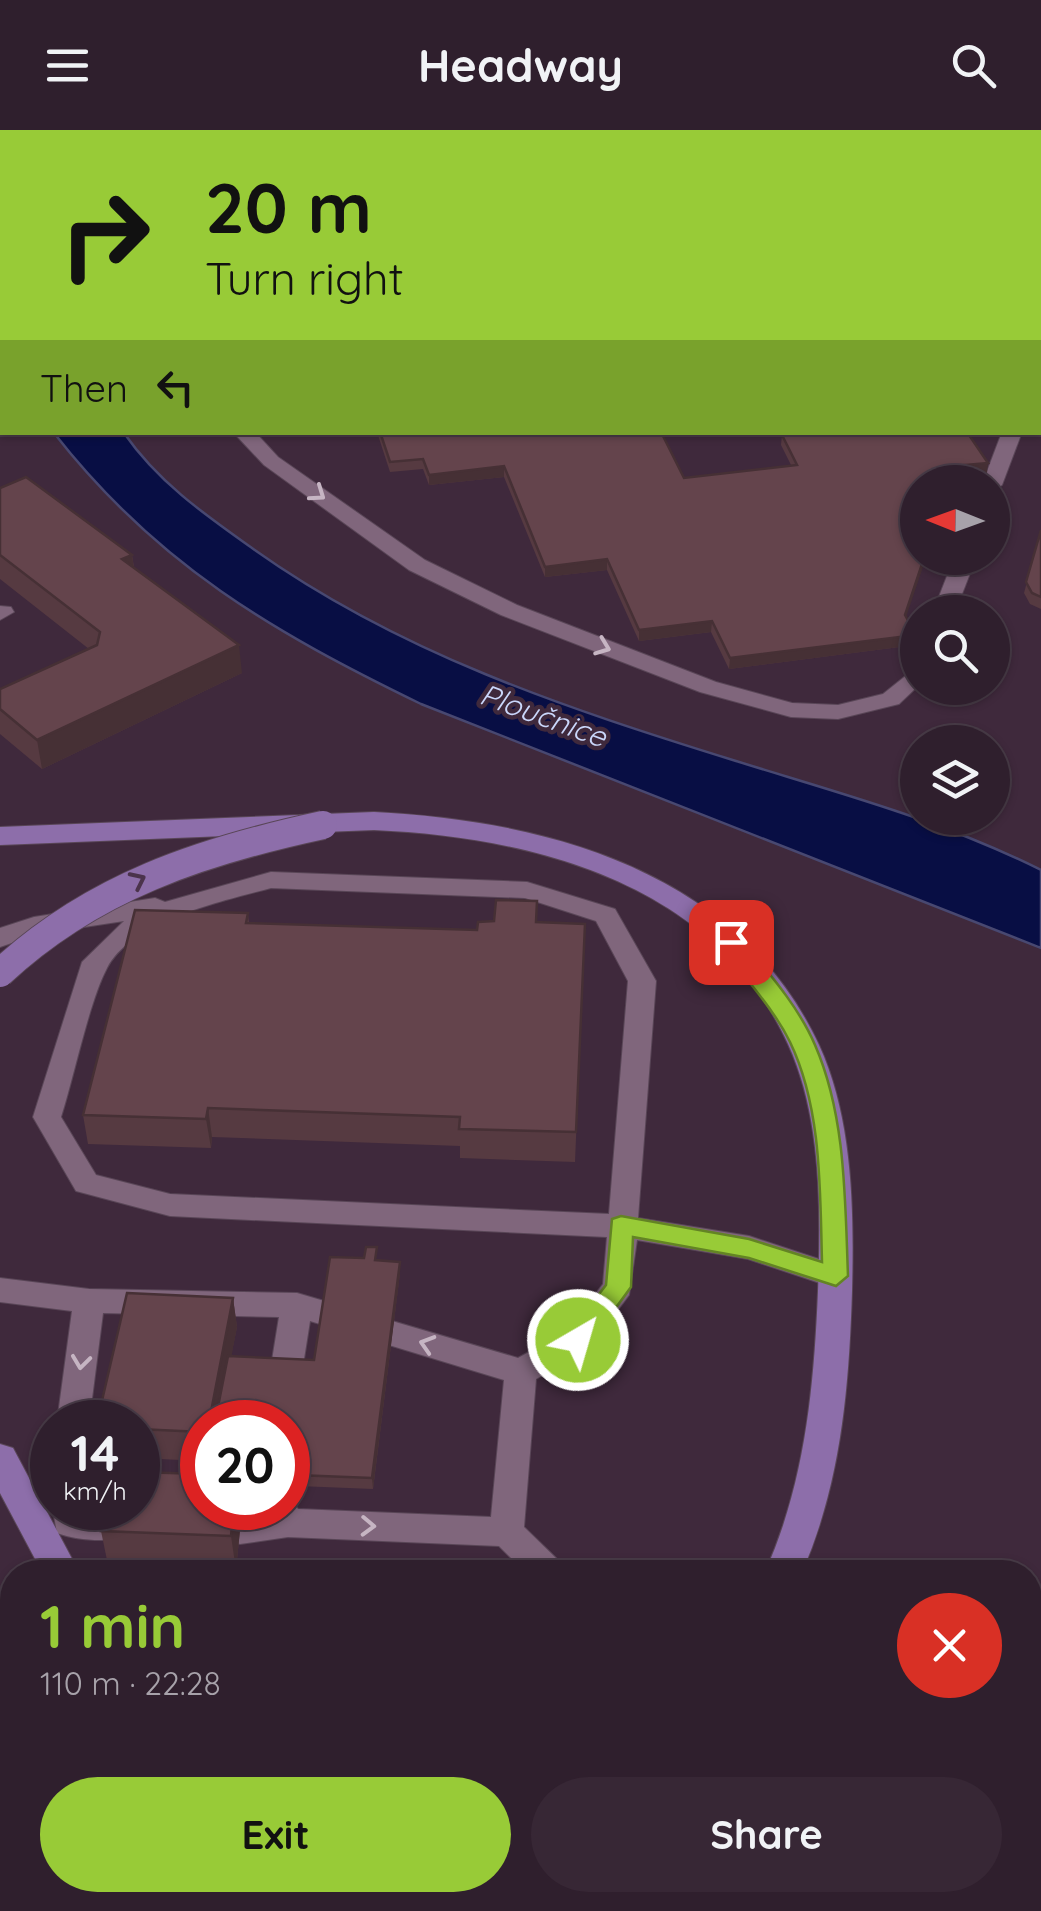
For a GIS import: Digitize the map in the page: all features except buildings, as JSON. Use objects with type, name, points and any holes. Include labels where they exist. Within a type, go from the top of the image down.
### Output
[{"type":"main road","points":[[0,836],[431,821],[496,829],[564,847],[683,903],[731,942],[773,994],[803,1045],[822,1108],[832,1180],[836,1276],[830,1386],[800,1540],[790,1560]]},
{"type":"main road","points":[[0,972],[60,921],[142,877],[220,846],[323,825]]},
{"type":"main road","points":[[0,1459],[55,1560]]},
{"type":"lane","points":[[246,435],[271,461],[417,564],[508,610],[708,687],[791,710],[838,712],[891,699],[900,690]]},
{"type":"lane","points":[[1000,465],[1011,435]]},
{"type":"lane","points":[[0,938],[34,926],[192,901],[270,880],[527,890],[606,915],[642,981],[618,1287],[578,1340],[521,1372],[296,1305],[88,1301],[0,1290]]},
{"type":"lane","points":[[192,901],[134,926],[95,962],[47,1117],[86,1183],[170,1204],[621,1226],[749,1248],[836,1276]]},
{"type":"lane","points":[[76,1400],[88,1301]]},
{"type":"lane","points":[[281,1400],[296,1305]]},
{"type":"lane","points":[[506,1532],[521,1372]]},
{"type":"lane","points":[[310,1517],[506,1532],[535,1560]]},
{"type":"water","name":"Ploučnice","points":[[56,435],[125,435],[167,482],[234,535],[308,585],[425,648],[609,720],[900,813],[900,835],[961,835],[1041,870],[1041,948],[421,704],[267,621],[176,558],[134,521]]},
{"type":"route","points":[[578,1340],[618,1287],[621,1226],[749,1248],[836,1276],[832,1180],[822,1108],[803,1045],[773,994],[731,942]]}]
